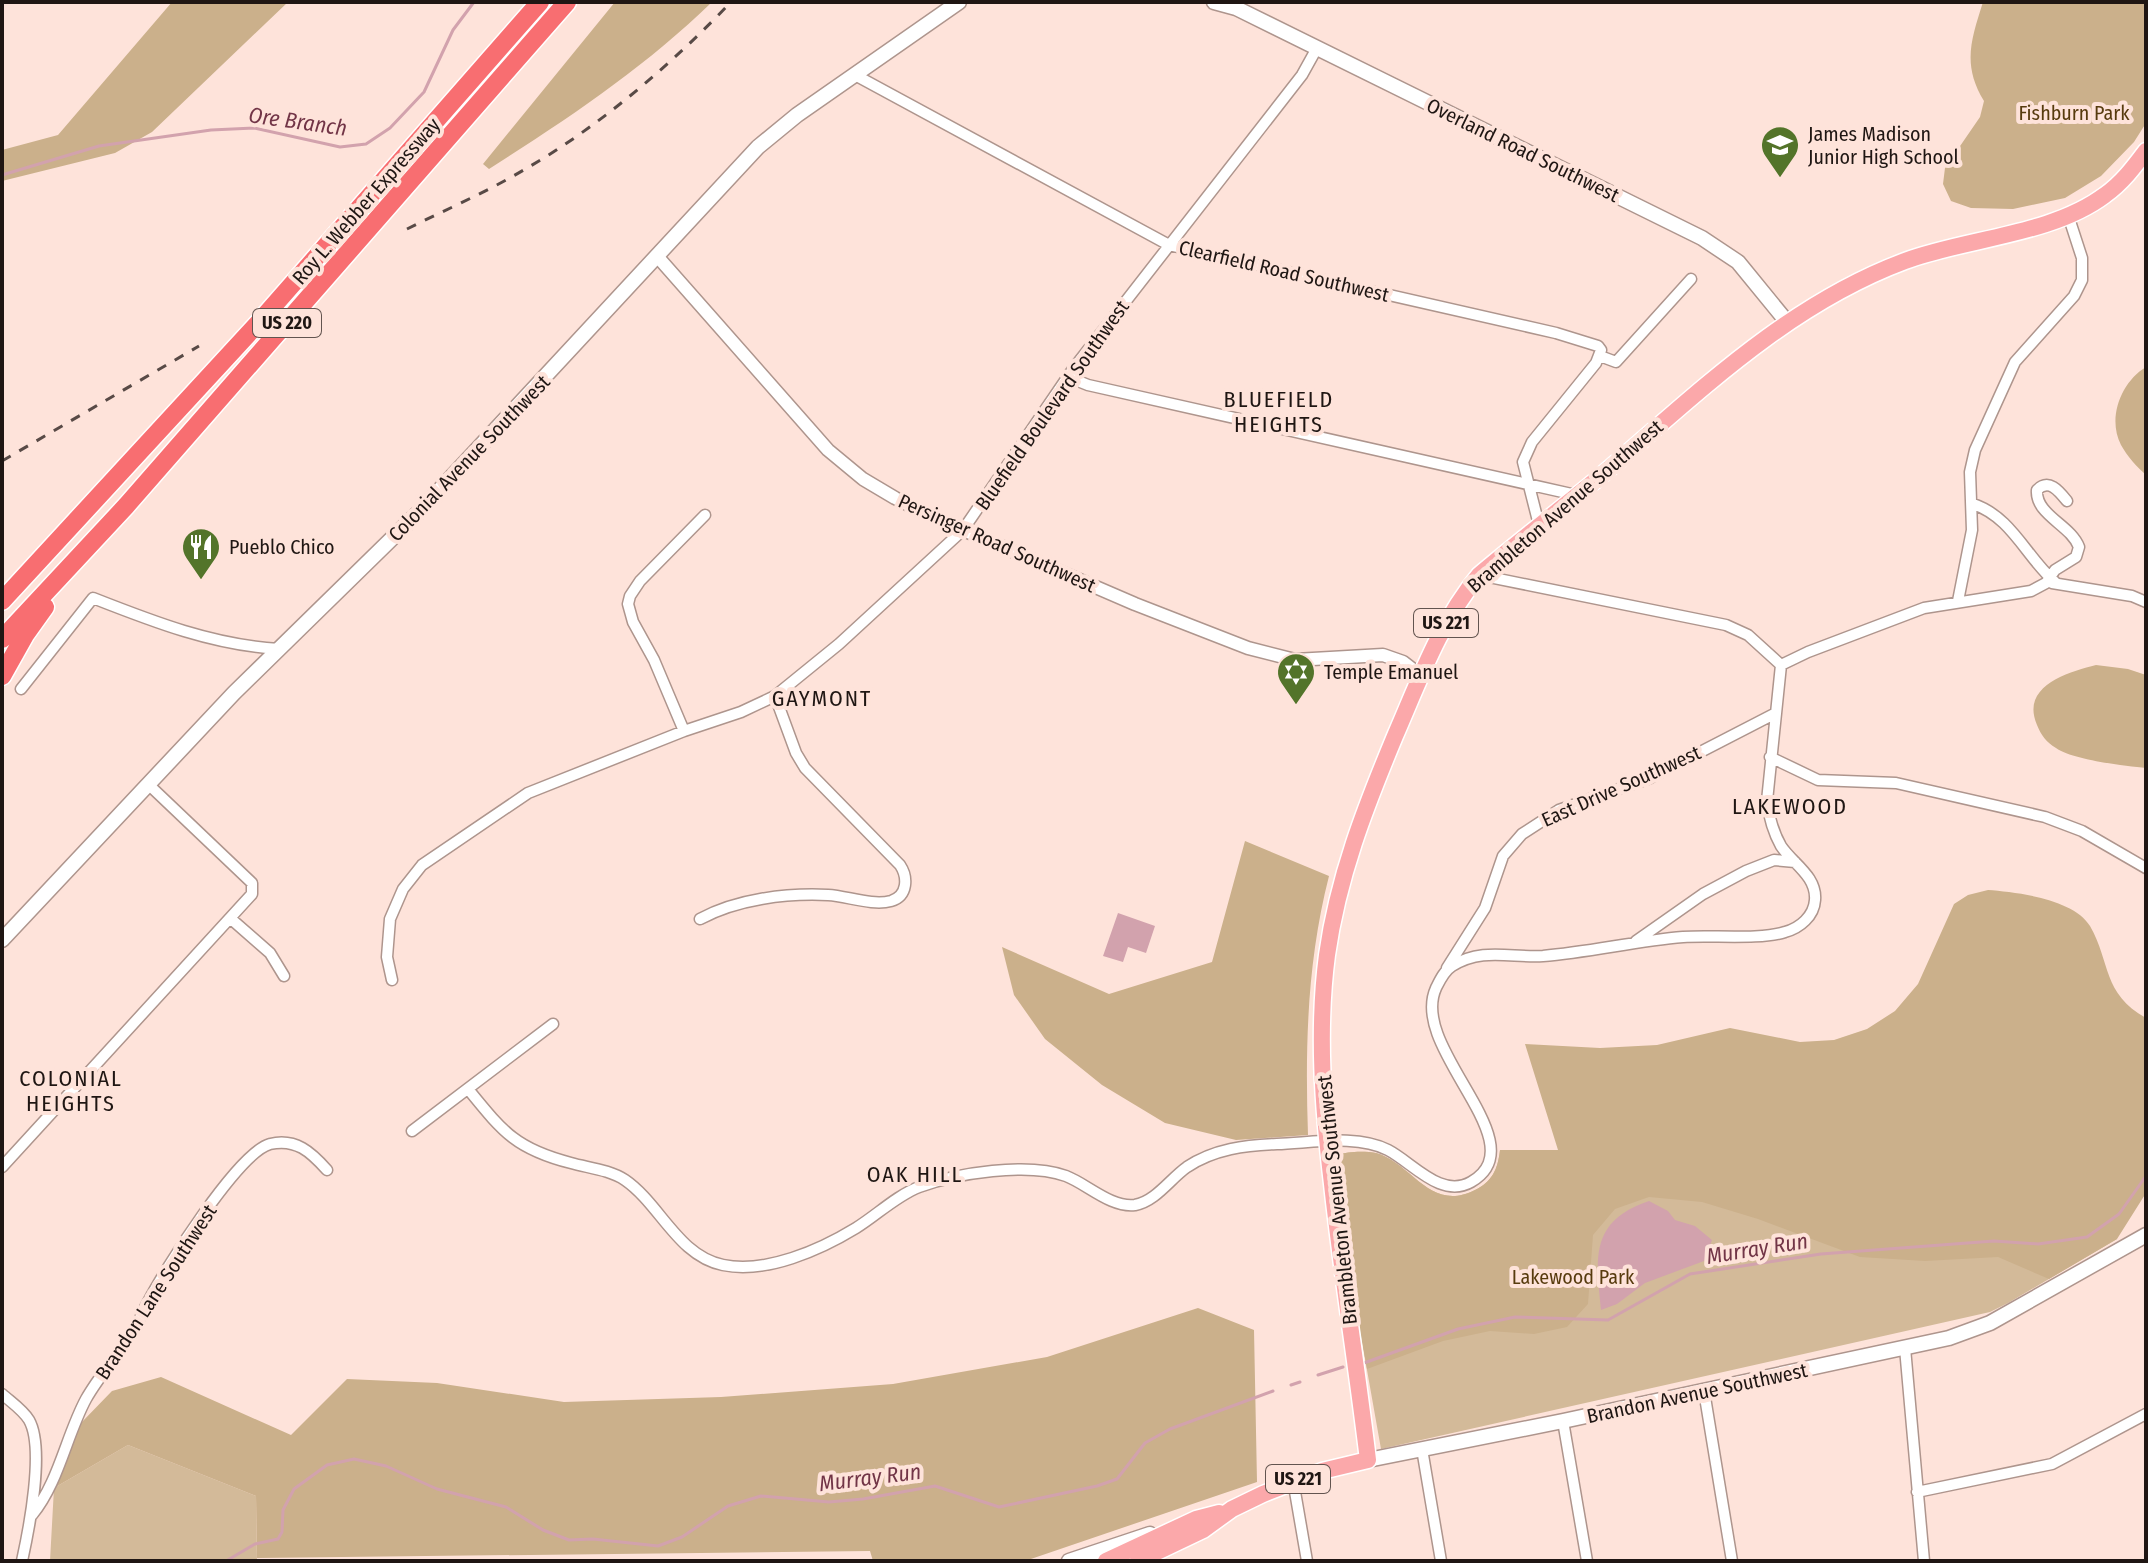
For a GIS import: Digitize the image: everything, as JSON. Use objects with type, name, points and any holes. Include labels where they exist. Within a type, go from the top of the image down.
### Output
[{"type":"highway","name":"Roy L. Webber Expressway","points":[[2,601],[261,320],[540,2]]},
{"type":"highway","name":"Roy L. Webber Expressway","points":[[2,639],[126,506],[567,2]]},
{"type":"highway","points":[[2,676],[40,614],[126,506]]},
{"type":"main road","name":"Colonial Avenue Southwest","points":[[2,940],[279,649],[420,511],[734,172],[773,134],[959,2]]},
{"type":"main road","name":"Overland Road Southwest","points":[[1214,2],[1232,5],[1702,238],[1738,262],[1787,322]]},
{"type":"main road","name":"Brambleton Avenue Southwest","points":[[1368,1460],[1327,1142],[1323,992],[1333,920],[1348,855],[1361,817],[1450,614],[1479,575],[1673,412],[1787,322],[1848,287],[1909,260],[2068,215],[2106,195],[2146,151]]},
{"type":"main road","name":"Brandon Avenue Southwest","points":[[1069,1561],[1232,1509],[1293,1480],[1368,1460],[1949,1338],[1990,1323],[2146,1235]]},
{"type":"main road","name":"Brandon Avenue Southwest","points":[[1138,1561],[1203,1530],[1232,1509]]},
{"type":"main road","name":"Brandon Avenue Southwest","points":[[1106,1561],[1196,1519]]},
{"type":"street","name":"Bluefield Boulevard Southwest","points":[[392,980],[387,957],[390,919],[403,889],[422,865],[528,793],[684,731],[741,712],[775,696],[839,644],[963,530],[1068,377],[1302,75],[1317,48]]},
{"type":"street","name":"Clearfield Road Southwest","points":[[855,75],[1169,245],[1513,324],[1598,346],[1600,356]]},
{"type":"street","points":[[1958,601],[1968,559],[1973,504],[1970,472],[1975,450],[2010,372],[2027,347],[2074,296],[2082,280],[2084,271],[2079,242],[2068,215]]},
{"type":"street","name":"Persinger Road Southwest","points":[[657,256],[847,467],[895,498],[1135,604],[1248,648],[1295,660],[1383,655],[1403,662],[1421,676]]},
{"type":"street","points":[[1539,525],[1523,462],[1532,442],[1600,356],[1616,362],[1691,279]]},
{"type":"street","points":[[1068,377],[1088,385],[1576,495]]},
{"type":"street","points":[[1781,665],[1924,608],[2019,594],[2050,581],[2076,557],[2079,547],[2073,535],[2042,508],[2037,490],[2043,485],[2050,485],[2067,501]]},
{"type":"street","points":[[1973,504],[1983,507],[2005,523],[2050,581],[2132,596],[2146,602]]},
{"type":"street","points":[[684,731],[654,660],[633,622],[628,604],[640,581],[705,515]]},
{"type":"street","points":[[1479,575],[1726,625],[1748,635],[1781,665]]},
{"type":"street","points":[[21,689],[93,598],[210,640],[279,649]]},
{"type":"street","points":[[1446,970],[1472,956],[1487,953],[1543,956],[1686,937],[1770,935],[1791,931],[1807,918],[1815,899],[1811,882],[1781,846],[1769,816],[1767,801],[1781,665]]},
{"type":"street","points":[[700,919],[727,907],[774,898],[829,895],[888,902],[902,893],[906,879],[900,865],[805,768],[796,753],[775,696]]},
{"type":"street","name":"East Drive Southwest","points":[[1327,1142],[1367,1143],[1380,1147],[1434,1181],[1448,1186],[1466,1185],[1480,1175],[1490,1152],[1483,1118],[1446,1057],[1432,1022],[1432,997],[1485,908],[1503,856],[1522,834],[1559,810],[1650,778],[1776,713]]},
{"type":"street","points":[[1770,757],[1818,780],[1896,783],[2045,817],[2082,831],[2146,868]]},
{"type":"street","points":[[2,1167],[252,894],[252,883],[148,784]]},
{"type":"street","points":[[1633,943],[1703,894],[1746,871],[1774,860],[1795,862]]},
{"type":"street","points":[[230,918],[270,953],[284,976]]},
{"type":"street","points":[[412,1131],[553,1024]]},
{"type":"street","points":[[468,1089],[493,1120],[521,1145],[543,1156],[621,1178],[683,1242],[708,1260],[731,1266],[770,1263],[808,1252],[855,1229],[915,1189],[939,1181],[1014,1170],[1051,1172],[1077,1181],[1119,1203],[1133,1205],[1151,1198],[1183,1170],[1213,1154],[1256,1145],[1327,1142]]},
{"type":"street","name":"Brandon Lane Southwest","points":[[32,1515],[47,1493],[74,1425],[100,1376],[136,1327],[192,1232],[242,1163],[251,1154],[269,1145],[291,1143],[310,1151],[327,1170]]},
{"type":"street","points":[[1905,1348],[1924,1561]]},
{"type":"street","points":[[1704,1391],[1732,1561]]},
{"type":"street","points":[[2,1394],[27,1417],[33,1433],[32,1515],[22,1561]]},
{"type":"street","points":[[1917,1492],[2052,1464],[2146,1414]]},
{"type":"street","points":[[1563,1421],[1587,1561]]},
{"type":"street","points":[[1422,1449],[1441,1561]]},
{"type":"street","points":[[1293,1480],[1307,1561]]},
{"type":"green space","points":[[172,2],[288,2],[152,132],[115,153],[2,181],[2,150],[58,135]]},
{"type":"green space","points":[[615,2],[712,2],[660,49],[605,91],[489,169],[483,164]]},
{"type":"green space","name":"Fishburn Park","points":[[1983,2],[2146,2],[2146,123],[2134,142],[2101,176],[2065,198],[2013,209],[1971,208],[1951,201],[1943,184],[1945,168],[1980,117],[1984,101],[1971,64],[1972,41]]},
{"type":"green space","points":[[2146,367],[2146,475],[2123,449],[2115,424],[2123,391]]},
{"type":"green space","points":[[2096,665],[2146,675],[2146,768],[2074,756],[2049,743],[2039,729],[2034,712],[2035,700],[2041,691],[2061,677]]},
{"type":"green space","points":[[1245,841],[1329,876],[1316,940],[1309,1005],[1308,1135],[1236,1140],[1165,1123],[1102,1085],[1045,1039],[1014,995],[1002,947],[1109,994],[1212,962]]},
{"type":"green space","points":[[1988,890],[2058,903],[2082,917],[2097,940],[2114,988],[2146,1018],[2146,1193],[2117,1239],[2049,1279],[1998,1257],[1925,1261],[1860,1257],[1702,1202],[1649,1197],[1615,1209],[1593,1235],[1588,1304],[1567,1327],[1534,1334],[1490,1331],[1443,1341],[1367,1369],[1353,1291],[1338,1155],[1376,1153],[1389,1158],[1433,1191],[1446,1195],[1475,1190],[1493,1174],[1500,1150],[1558,1150],[1525,1044],[1600,1048],[1657,1045],[1730,1028],[1800,1042],[1834,1040],[1867,1029],[1895,1011],[1918,984],[1954,904],[1968,895]]},
{"type":"green space","name":"Lakewood Park","points":[[1500,1150],[2117,1239],[1990,1312],[1381,1449],[1353,1291],[1338,1155],[1376,1153],[1389,1158],[1433,1191],[1459,1195],[1481,1187],[1490,1179],[1496,1169]]},
{"type":"green space","points":[[1198,1308],[1254,1330],[1257,1482],[1025,1561],[873,1561],[870,1551],[257,1558],[256,1496],[128,1445],[54,1488],[80,1424],[112,1391],[161,1377],[291,1435],[347,1379],[437,1383],[564,1402],[721,1397],[893,1384],[1047,1357]]},
{"type":"green space","points":[[128,1445],[256,1496],[257,1561],[50,1561],[54,1488]]},
{"type":"shaded area","points":[[1118,913],[1155,926],[1146,953],[1128,947],[1123,962],[1103,956]]},
{"type":"shaded area","points":[[1649,1201],[1668,1211],[1675,1220],[1695,1226],[1712,1240],[1704,1261],[1645,1283],[1617,1304],[1601,1310],[1598,1258],[1606,1231],[1615,1219]]},
{"type":"waterway","name":"Ore Branch","points":[[2,175],[99,146],[211,130],[254,128],[340,147],[366,144],[390,128],[424,92],[453,30],[474,2]]},
{"type":"waterway","name":"Murray Run","points":[[1364,1363],[1458,1329],[1515,1317],[1608,1320],[1690,1274],[1821,1254],[1994,1241],[2038,1244],[2087,1237],[2119,1214],[2146,1176]]},
{"type":"waterway","name":"Murray Run","points":[[1318,1375],[1343,1367]]},
{"type":"waterway","name":"Murray Run","points":[[1291,1385],[1300,1382]]},
{"type":"waterway","name":"Murray Run","points":[[226,1561],[255,1544],[278,1539],[282,1532],[283,1510],[294,1489],[327,1465],[354,1459],[386,1466],[437,1489],[506,1507],[543,1530],[569,1540],[593,1539],[658,1546],[682,1537],[728,1506],[761,1496],[829,1502],[935,1486],[999,1507],[1097,1486],[1117,1479],[1145,1443],[1170,1429],[1273,1391]]},
{"type":"railway","points":[[407,229],[513,176],[582,133],[660,70],[731,2]]},
{"type":"railway","points":[[2,461],[199,346]]},
{"type":"place","name":"James Madison Junior High School","points":[[1780,179]]},
{"type":"place","name":"Pueblo Chico","points":[[201,581]]},
{"type":"place","name":"Temple Emanuel","points":[[1296,706]]},
{"type":"district","name":"BLUEFIELD HEIGHTS","points":[[1279,412]]},
{"type":"district","name":"GAYMONT","points":[[822,698]]},
{"type":"district","name":"LAKEWOOD","points":[[1790,806]]},
{"type":"district","name":"COLONIAL HEIGHTS","points":[[71,1090]]},
{"type":"district","name":"OAK HILL","points":[[915,1174]]}]
